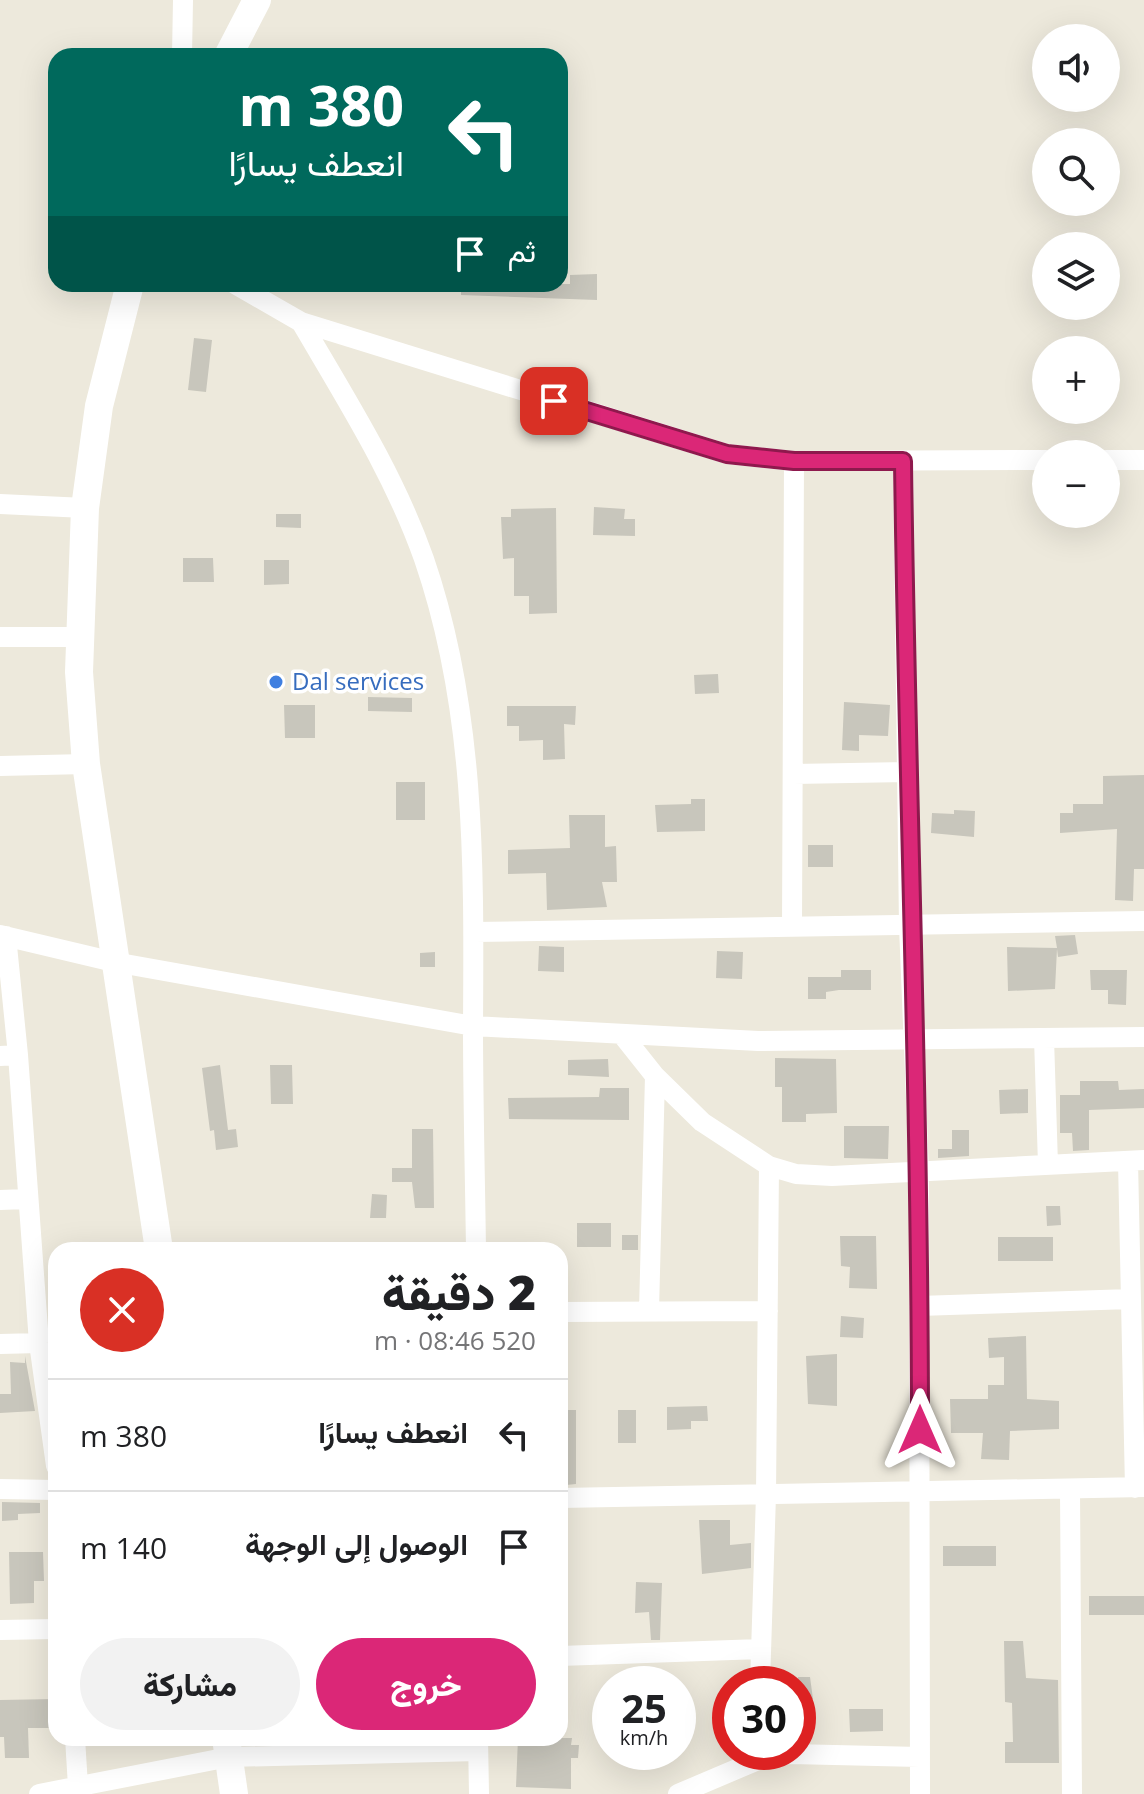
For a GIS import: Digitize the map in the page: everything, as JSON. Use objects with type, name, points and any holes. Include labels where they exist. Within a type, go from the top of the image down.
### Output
[{"type":"main road","points":[[232,48],[257,0]]},
{"type":"main road","points":[[128,292],[99,406],[85,508],[79,637],[86,764],[158,1242]]},
{"type":"main road","points":[[227,1748],[234,1794]]},
{"type":"street","points":[[182,48],[183,0]]},
{"type":"street","points":[[249,292],[301,322],[727,454],[794,461],[1032,460]]},
{"type":"street","points":[[301,322],[392,484],[423,558],[450,649],[465,736],[475,932],[476,1242]]},
{"type":"street","points":[[1120,460],[1144,460]]},
{"type":"street","points":[[792,926],[794,461]]},
{"type":"street","points":[[903,461],[909,926],[919,1172],[920,1794]]},
{"type":"street","points":[[0,504],[85,508]]},
{"type":"street","points":[[0,637],[79,637]]},
{"type":"street","points":[[0,766],[86,764]]},
{"type":"street","points":[[793,774],[907,772]]},
{"type":"street","points":[[475,932],[1144,921]]},
{"type":"street","points":[[48,1408],[9,1056],[3,935],[114,962],[473,1026],[624,1037],[758,1041],[1144,1037]]},
{"type":"street","points":[[568,1498],[1140,1488],[1131,1299],[1136,1160],[832,1176],[796,1174],[769,1166],[702,1122],[655,1076],[624,1037]]},
{"type":"street","points":[[1044,1038],[1048,1165]]},
{"type":"street","points":[[649,1311],[655,1076]]},
{"type":"street","points":[[761,1666],[766,1495],[769,1166]]},
{"type":"street","points":[[0,1200],[26,1199]]},
{"type":"street","points":[[919,1306],[1131,1299]]},
{"type":"street","points":[[568,1312],[768,1311]]},
{"type":"street","points":[[0,1344],[39,1343]]},
{"type":"street","points":[[0,1489],[48,1490]]},
{"type":"street","points":[[1070,1489],[1072,1794]]},
{"type":"street","points":[[0,1630],[48,1629]]},
{"type":"street","points":[[568,1656],[761,1649]]},
{"type":"street","points":[[76,1746],[78,1786]]},
{"type":"street","points":[[39,1794],[227,1748],[352,1746]]},
{"type":"street","points":[[478,1746],[479,1794]]},
{"type":"street","points":[[816,1753],[920,1757]]},
{"type":"street","points":[[678,1794],[729,1770]]},
{"type":"building","points":[[597,274],[597,300],[461,295],[461,292],[568,292],[570,275]]},
{"type":"building","points":[[194,338],[212,340],[206,392],[188,390]]},
{"type":"building","points":[[594,507],[625,509],[624,519],[635,519],[635,536],[593,535]]},
{"type":"building","points":[[556,508],[557,613],[529,614],[529,596],[514,596],[514,558],[503,559],[501,517],[511,517],[511,509]]},
{"type":"building","points":[[276,514],[301,514],[301,528],[276,527]]},
{"type":"building","points":[[183,558],[213,558],[214,582],[183,582]]},
{"type":"building","points":[[264,560],[289,560],[289,584],[264,585]]},
{"type":"building","points":[[718,674],[719,693],[695,694],[694,675]]},
{"type":"building","points":[[368,697],[412,698],[412,712],[368,711]]},
{"type":"building","points":[[844,702],[890,705],[888,736],[859,735],[859,751],[842,750]]},
{"type":"building","points":[[284,705],[315,705],[315,738],[285,738]]},
{"type":"building","points":[[507,706],[576,706],[575,725],[564,724],[565,759],[543,760],[543,740],[519,741],[519,726],[507,726]]},
{"type":"building","points":[[1144,775],[1144,869],[1134,869],[1133,901],[1115,900],[1117,829],[1060,833],[1060,813],[1073,813],[1073,804],[1103,804],[1103,776]]},
{"type":"building","points":[[396,782],[425,782],[425,820],[396,820]]},
{"type":"building","points":[[691,799],[705,799],[705,831],[657,832],[655,805],[691,804]]},
{"type":"building","points":[[954,810],[975,811],[974,837],[931,833],[932,813],[954,814]]},
{"type":"building","points":[[569,815],[605,815],[605,847],[616,846],[617,882],[602,882],[607,907],[547,910],[546,873],[508,874],[508,850],[570,848]]},
{"type":"building","points":[[808,845],[833,845],[833,867],[808,867]]},
{"type":"building","points":[[1075,935],[1078,954],[1058,957],[1057,949],[1055,989],[1008,991],[1007,947],[1057,948],[1055,936]]},
{"type":"building","points":[[539,946],[564,947],[564,972],[538,971]]},
{"type":"building","points":[[717,951],[743,952],[742,979],[716,978]]},
{"type":"building","points":[[435,952],[435,967],[420,967],[420,953]]},
{"type":"building","points":[[841,970],[871,970],[871,990],[839,990],[826,992],[826,999],[808,999],[808,977],[841,977]]},
{"type":"building","points":[[1090,970],[1127,970],[1126,1005],[1108,1004],[1108,990],[1091,990]]},
{"type":"building","points":[[775,1058],[836,1059],[837,1113],[806,1114],[806,1122],[782,1122],[782,1087],[775,1087]]},
{"type":"building","points":[[608,1059],[609,1077],[568,1075],[568,1060]]},
{"type":"building","points":[[220,1065],[228,1130],[236,1129],[238,1147],[216,1150],[214,1130],[210,1131],[202,1068]]},
{"type":"building","points":[[270,1065],[292,1065],[293,1104],[271,1104]]},
{"type":"building","points":[[1080,1081],[1118,1081],[1119,1090],[1144,1089],[1144,1108],[1089,1110],[1089,1150],[1073,1151],[1072,1133],[1060,1133],[1060,1095],[1080,1095]]},
{"type":"building","points":[[600,1088],[629,1088],[629,1120],[509,1119],[508,1098],[599,1097]]},
{"type":"building","points":[[1028,1089],[1028,1113],[1000,1114],[999,1090]]},
{"type":"building","points":[[844,1126],[889,1126],[888,1159],[844,1158]]},
{"type":"building","points":[[412,1129],[433,1129],[434,1208],[415,1208],[412,1182],[392,1182],[392,1168],[412,1168]]},
{"type":"building","points":[[952,1130],[969,1130],[969,1156],[938,1158],[938,1149],[952,1149]]},
{"type":"building","points":[[372,1194],[387,1195],[386,1218],[370,1218]]},
{"type":"building","points":[[1046,1206],[1060,1206],[1061,1225],[1047,1226]]},
{"type":"building","points":[[577,1223],[611,1223],[611,1247],[577,1247]]},
{"type":"building","points":[[622,1235],[638,1235],[638,1250],[622,1250]]},
{"type":"building","points":[[840,1236],[876,1236],[877,1289],[849,1288],[850,1267],[841,1266]]},
{"type":"building","points":[[998,1237],[1053,1237],[1053,1261],[998,1261]]},
{"type":"building","points":[[841,1316],[864,1318],[863,1338],[840,1337]]},
{"type":"building","points":[[1026,1336],[1027,1399],[1059,1401],[1059,1429],[1010,1431],[1009,1460],[981,1459],[983,1433],[951,1433],[950,1399],[988,1399],[988,1385],[1004,1385],[1004,1357],[989,1358],[988,1338]]},
{"type":"building","points":[[837,1354],[837,1406],[808,1404],[806,1356]]},
{"type":"building","points":[[25,1356],[35,1411],[0,1413],[0,1394],[11,1394],[10,1362],[25,1363]]},
{"type":"building","points":[[707,1406],[708,1421],[691,1421],[691,1429],[667,1430],[667,1407]]},
{"type":"building","points":[[568,1410],[576,1410],[576,1484],[568,1485]]},
{"type":"building","points":[[618,1410],[636,1410],[636,1443],[618,1443]]},
{"type":"building","points":[[2,1502],[40,1503],[40,1513],[18,1514],[18,1520],[2,1521]]},
{"type":"building","points":[[699,1520],[730,1520],[730,1545],[751,1543],[751,1568],[702,1574]]},
{"type":"building","points":[[943,1546],[996,1546],[996,1566],[943,1566]]},
{"type":"building","points":[[9,1552],[43,1552],[44,1581],[34,1581],[34,1603],[10,1604]]},
{"type":"building","points":[[636,1582],[662,1583],[660,1640],[651,1640],[649,1612],[635,1613]]},
{"type":"building","points":[[1089,1596],[1144,1596],[1144,1615],[1089,1615]]},
{"type":"building","points":[[1004,1641],[1023,1641],[1026,1678],[1058,1680],[1059,1763],[1005,1763],[1005,1742],[1013,1742],[1012,1703],[1005,1702]]},
{"type":"building","points":[[48,1699],[48,1728],[28,1728],[29,1758],[5,1758],[4,1737],[0,1737],[0,1700]]},
{"type":"building","points":[[849,1709],[883,1709],[883,1731],[850,1732]]},
{"type":"building","points":[[568,1738],[572,1738],[571,1745],[579,1745],[578,1758],[571,1758],[571,1789],[516,1787],[518,1746],[568,1746]]},
{"type":"place","name":"Dal services","points":[[276,682]]},
{"type":"route","points":[[554,401],[727,454],[794,461],[903,461],[909,926],[919,1172],[920,1430]]}]
